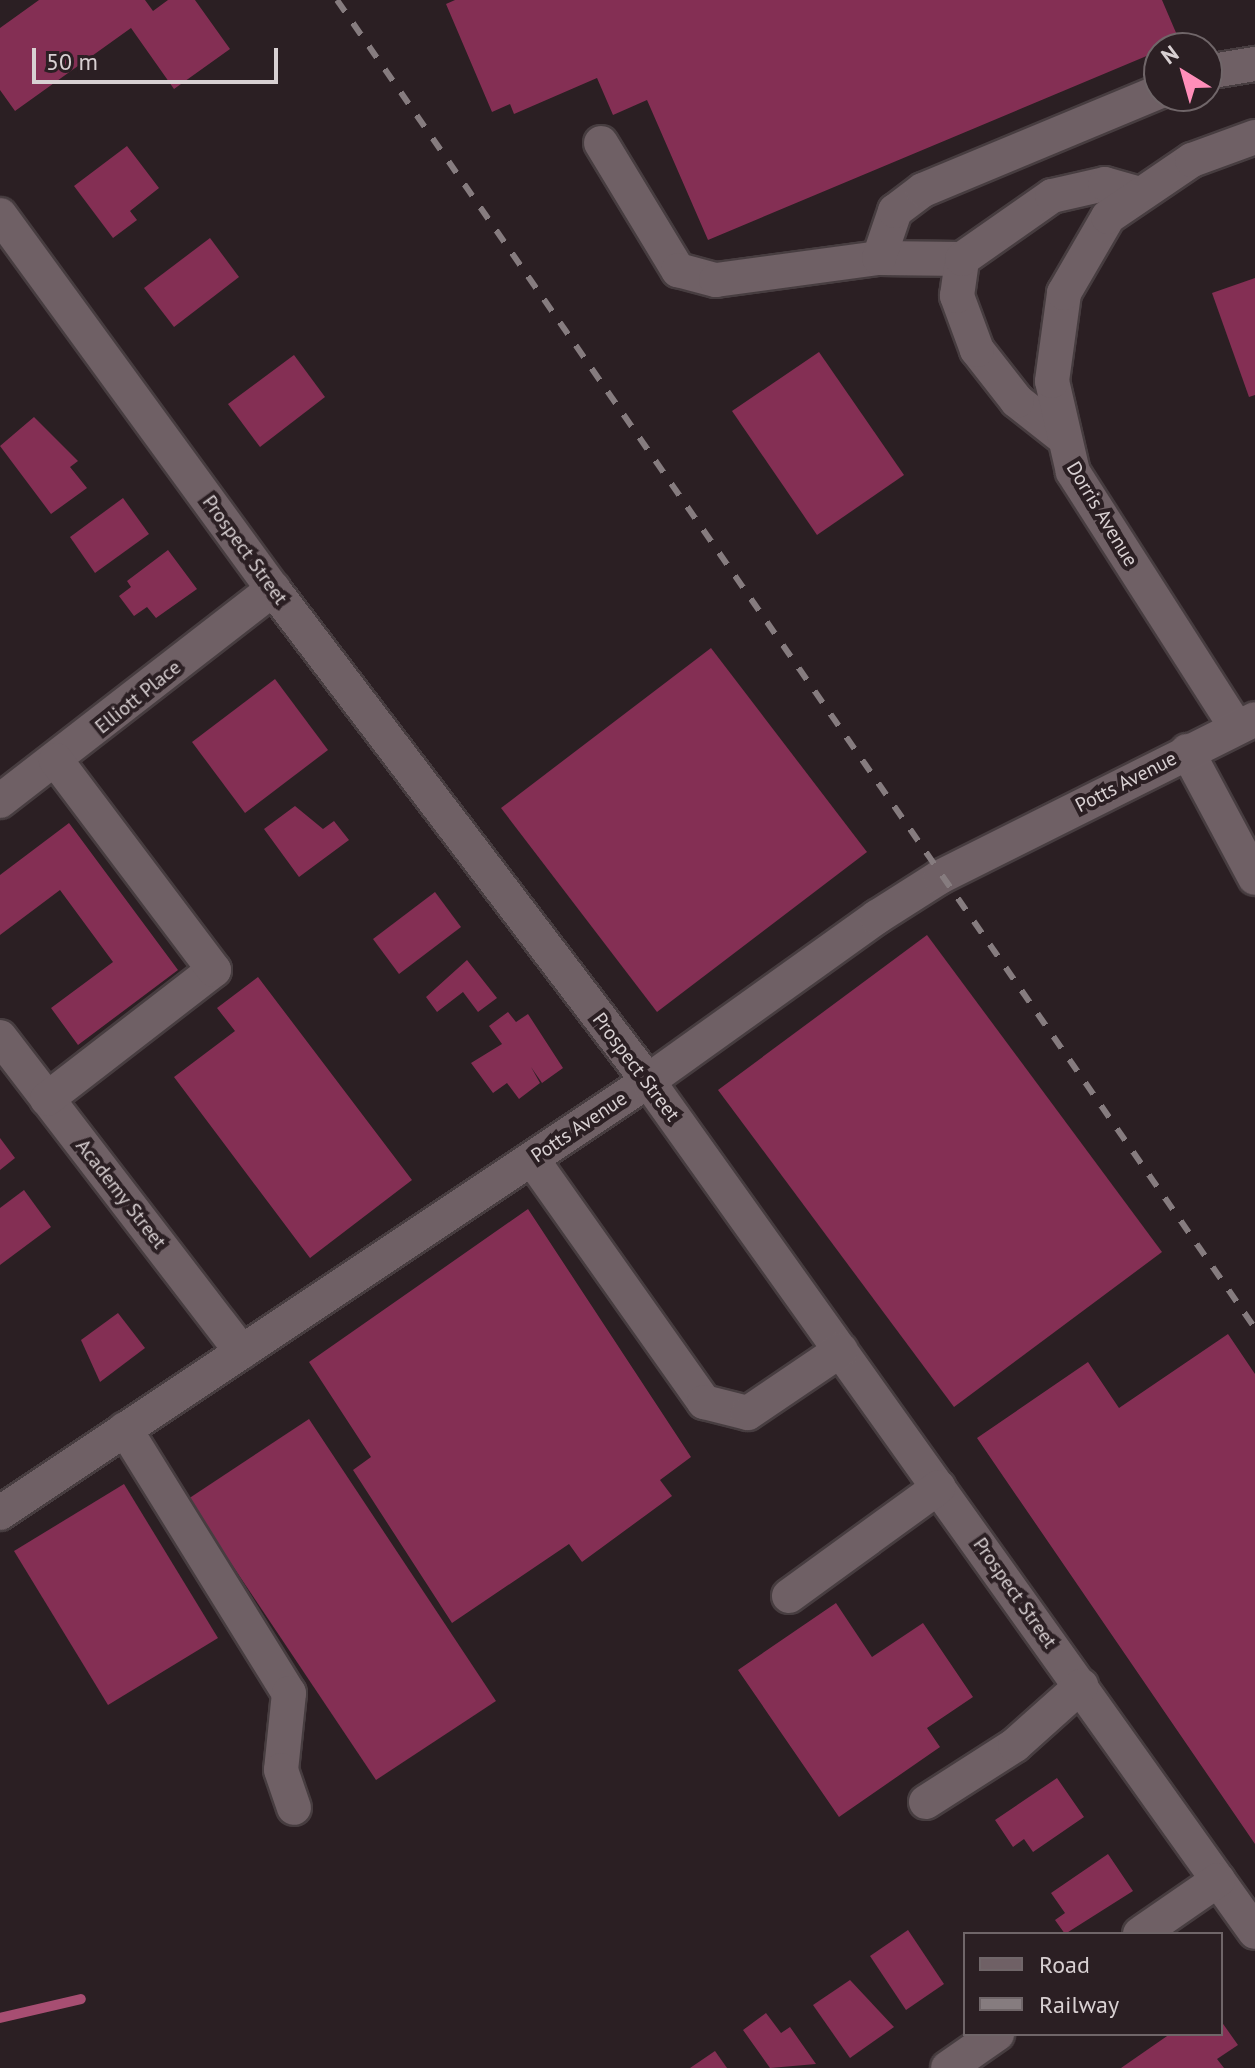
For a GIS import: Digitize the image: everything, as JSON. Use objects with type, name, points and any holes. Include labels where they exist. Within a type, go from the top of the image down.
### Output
[{"type":"street","points":[[1223,69],[1255,64]]},
{"type":"street","points":[[879,258],[895,211],[923,190],[1143,99]]},
{"type":"street","name":"Dorris Avenue","points":[[1246,723],[1073,472],[1060,435],[1052,381],[1064,293],[1090,242],[1136,193],[1192,160],[1255,137]]},
{"type":"street","points":[[601,143],[678,270],[716,280],[879,258],[962,259],[1052,196],[1105,184],[1136,193]]},
{"type":"street","name":"Prospect Street","points":[[0,215],[273,589],[648,1081],[1255,1932]]},
{"type":"street","points":[[962,259],[957,296],[977,350],[1017,401],[1060,435]]},
{"type":"street","name":"Elliott Place","points":[[0,801],[273,589]]},
{"type":"street","name":"Potts Avenue","points":[[0,1513],[648,1081],[940,877],[1246,723]]},
{"type":"street","points":[[1187,751],[1255,878]]},
{"type":"street","points":[[47,1099],[214,970],[56,760]]},
{"type":"street","name":"Academy Street","points":[[0,1037],[242,1352]]},
{"type":"street","points":[[532,1159],[704,1402],[748,1413],[841,1350]]},
{"type":"street","points":[[125,1429],[289,1693],[281,1770],[294,1808]]},
{"type":"street","points":[[789,1596],[939,1487]]},
{"type":"street","points":[[926,1802],[1015,1745],[1081,1686]]},
{"type":"street","points":[[1143,1932],[1218,1880]]},
{"type":"street","points":[[948,2068],[994,2036]]},
{"type":"building","points":[[39,0],[145,0],[153,11],[168,0],[195,0],[230,49],[174,89],[131,28],[15,111],[0,90],[0,28]]},
{"type":"building","points":[[455,0],[1162,0],[1176,32],[1143,32],[1143,58],[708,240],[647,100],[613,115],[597,78],[514,114],[510,104],[492,112],[446,4]]},
{"type":"building","points":[[127,146],[159,188],[130,211],[137,220],[113,238],[74,186]]},
{"type":"building","points":[[210,238],[239,277],[174,327],[144,288]]},
{"type":"building","points":[[1255,278],[1255,395],[1249,397],[1212,293]]},
{"type":"building","points":[[819,352],[904,475],[817,535],[732,411]]},
{"type":"building","points":[[294,355],[325,397],[260,447],[228,404]]},
{"type":"building","points":[[34,417],[78,461],[70,467],[87,488],[51,514],[0,446]]},
{"type":"building","points":[[123,498],[149,534],[95,573],[70,537]]},
{"type":"building","points":[[168,550],[197,589],[156,618],[147,607],[134,616],[119,596],[131,587],[127,581]]},
{"type":"building","points":[[711,648],[867,852],[657,1012],[501,808]]},
{"type":"building","points":[[275,679],[328,750],[245,813],[192,742]]},
{"type":"building","points":[[295,806],[323,829],[334,821],[349,840],[299,877],[264,829]]},
{"type":"building","points":[[69,823],[178,970],[78,1045],[51,1008],[113,962],[60,890],[0,935],[0,875]]},
{"type":"building","points":[[435,892],[461,927],[399,974],[373,939]]},
{"type":"building","points":[[927,935],[1162,1252],[954,1407],[718,1090]]},
{"type":"building","points":[[467,960],[497,998],[478,1012],[463,992],[437,1012],[426,997]]},
{"type":"building","points":[[258,977],[412,1180],[310,1258],[174,1077],[235,1031],[217,1008]]},
{"type":"building","points":[[508,1012],[516,1022],[528,1014],[563,1068],[542,1083],[531,1067],[540,1083],[519,1099],[507,1083],[493,1093],[471,1063],[502,1044],[489,1026]]},
{"type":"building","points":[[0,1138],[15,1158],[0,1170]]},
{"type":"building","points":[[24,1190],[51,1227],[0,1265],[0,1208]]},
{"type":"building","points":[[528,1209],[691,1457],[660,1480],[672,1496],[582,1562],[569,1544],[452,1623],[353,1470],[371,1457],[309,1362]]},
{"type":"building","points":[[118,1313],[145,1348],[100,1382],[81,1340]]},
{"type":"building","points":[[1228,1334],[1255,1374],[1255,1844],[977,1438],[1088,1362],[1119,1408]]},
{"type":"building","points":[[309,1419],[496,1701],[376,1780],[188,1499]]},
{"type":"building","points":[[124,1484],[218,1638],[108,1705],[14,1551]]},
{"type":"building","points":[[836,1603],[872,1657],[923,1623],[973,1697],[927,1728],[940,1747],[839,1817],[738,1670]]},
{"type":"building","points":[[1057,1778],[1084,1817],[1033,1852],[1024,1839],[1013,1847],[995,1820]]},
{"type":"building","points":[[1108,1854],[1133,1891],[1068,1932],[1064,1932],[1055,1920],[1065,1913],[1051,1893]]},
{"type":"building","points":[[908,1930],[944,1984],[906,2010],[870,1956]]},
{"type":"building","points":[[850,1980],[894,2027],[850,2058],[813,2005]]},
{"type":"building","points":[[766,2013],[781,2033],[790,2027],[816,2064],[770,2068],[743,2030]]},
{"type":"building","points":[[1223,2024],[1238,2045],[1217,2059],[1224,2068],[1121,2068],[1167,2036],[1223,2036]]},
{"type":"building","points":[[715,2051],[727,2068],[690,2068]]},
{"type":"waterway","points":[[0,2018],[81,1999]]},
{"type":"railway","points":[[337,0],[1255,1328]]}]
